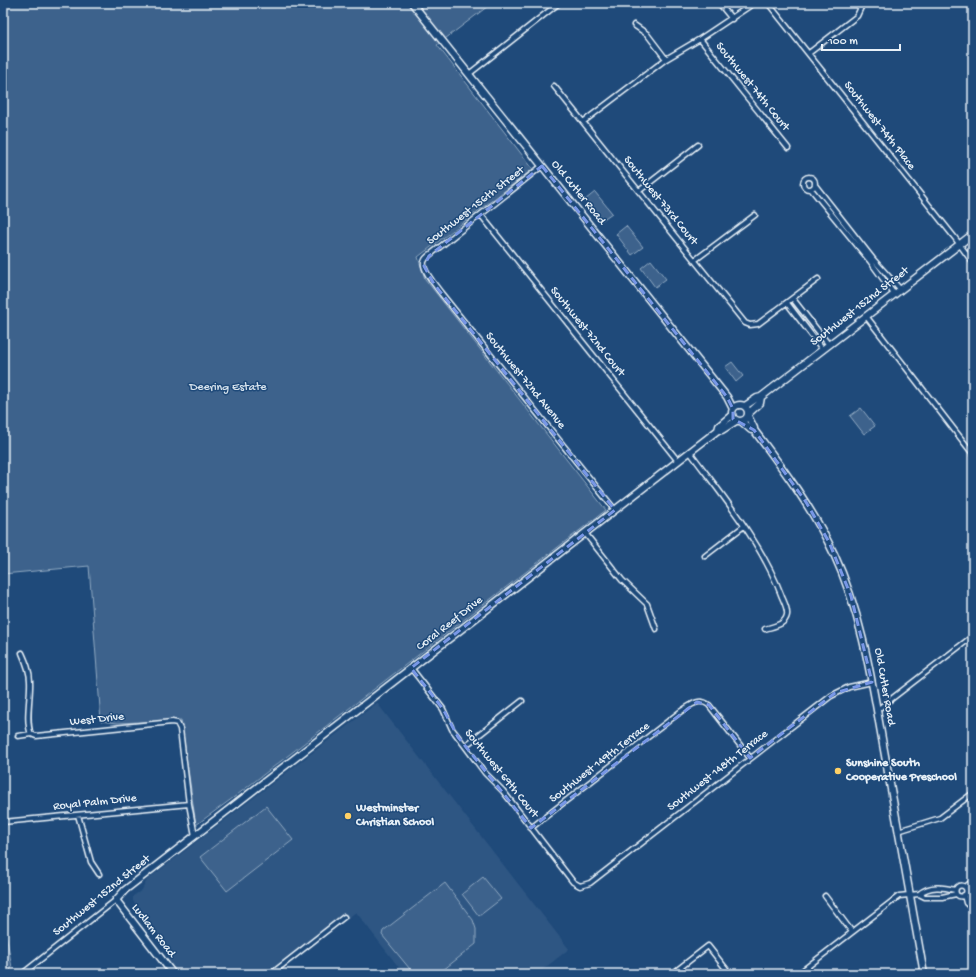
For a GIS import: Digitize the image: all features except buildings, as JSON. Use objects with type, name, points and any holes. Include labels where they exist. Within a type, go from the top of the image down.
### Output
[{"type":"main road","name":"Old Cutler Road","points":[[412,3],[727,397],[732,412],[739,421],[751,430],[754,430]]},
{"type":"main road","name":"Southwest 152nd Street","points":[[742,406],[761,397],[973,234]]},
{"type":"main road","name":"Old Cutler Road","points":[[727,397],[731,398],[742,406],[748,414],[754,430],[798,490],[829,542],[855,606],[872,682],[924,974]]},
{"type":"main road","name":"Southwest 152nd Street","points":[[748,414],[760,402],[761,397]]},
{"type":"main road","points":[[732,412],[742,406]]},
{"type":"main road","name":"Coral Reef Drive","points":[[195,836],[718,430],[719,426],[732,412]]},
{"type":"main road","points":[[739,421],[746,420],[748,414]]},
{"type":"main road","name":"Coral Reef Drive","points":[[718,430],[722,430],[739,421]]},
{"type":"main road","name":"Southwest 152nd Street","points":[[116,900],[125,890],[195,836]]},
{"type":"main road","name":"Ludlam Road","points":[[116,900],[173,974]]},
{"type":"street","points":[[468,74],[559,3]]},
{"type":"street","points":[[719,3],[732,19]]},
{"type":"street","points":[[583,122],[666,59],[700,40],[754,3]]},
{"type":"street","name":"Southwest 74th Place","points":[[768,3],[960,244],[973,263]]},
{"type":"street","points":[[809,53],[857,16],[862,5]]},
{"type":"street","points":[[634,25],[647,34],[666,59]]},
{"type":"street","name":"Southwest 74th Court","points":[[700,40],[788,148]]},
{"type":"street","name":"Southwest 73rd Court","points":[[554,86],[744,322],[748,325],[762,322],[787,303]]},
{"type":"street","points":[[639,191],[698,145]]},
{"type":"street","name":"Southwest 156th Street","points":[[424,262],[431,254],[542,166]]},
{"type":"street","points":[[836,215],[811,189],[807,189],[804,186],[803,182],[805,178],[813,178],[815,185],[871,260],[894,294]]},
{"type":"street","points":[[811,189],[815,185]]},
{"type":"street","name":"Southwest 72nd Court","points":[[481,215],[678,461]]},
{"type":"street","points":[[695,260],[755,215]]},
{"type":"street","points":[[871,260],[901,290]]},
{"type":"street","name":"Southwest 72nd Avenue","points":[[424,262],[426,271],[434,284],[615,510]]},
{"type":"street","points":[[818,279],[787,303],[823,350]]},
{"type":"street","points":[[792,299],[829,345]]},
{"type":"street","points":[[866,316],[973,454]]},
{"type":"street","points":[[690,452],[717,486],[744,526],[764,558],[780,592],[787,611],[786,618],[781,624],[765,629]]},
{"type":"street","points":[[705,556],[744,526]]},
{"type":"street","points":[[585,533],[622,580],[647,604],[656,629]]},
{"type":"street","points":[[877,710],[973,636]]},
{"type":"street","points":[[22,653],[30,676],[29,725],[31,734]]},
{"type":"street","name":"Southwest 69th Court","points":[[412,668],[442,707],[452,728],[485,773],[503,792],[573,882],[582,886]]},
{"type":"street","name":"Southwest 148th Terrace","points":[[582,886],[590,883],[835,693],[848,687],[872,682]]},
{"type":"street","points":[[465,746],[522,701]]},
{"type":"street","name":"Southwest 149th Terrace","points":[[531,828],[680,712],[700,701],[706,703],[712,708],[750,758]]},
{"type":"street","name":"West Drive","points":[[18,736],[31,734],[36,736],[172,722],[178,724],[180,729],[189,804]]},
{"type":"street","points":[[898,831],[940,818],[973,793]]},
{"type":"street","points":[[189,804],[195,836]]},
{"type":"street","name":"Royal Palm Drive","points":[[3,822],[189,804]]},
{"type":"street","points":[[78,814],[91,862],[99,874]]},
{"type":"street","points":[[956,892],[957,887],[965,887],[973,881]]},
{"type":"street","points":[[919,894],[925,889],[942,887],[956,892],[960,896],[964,896]]},
{"type":"street","points":[[965,887],[965,901],[973,909]]},
{"type":"street","points":[[798,974],[899,896],[919,894],[925,897],[942,897],[956,892]]},
{"type":"street","points":[[825,896],[852,932]]},
{"type":"street","name":"Southwest 152nd Street","points":[[22,974],[116,900]]},
{"type":"street","points":[[271,974],[344,917]]},
{"type":"street","points":[[672,974],[708,946],[730,974]]},
{"type":"highlighted area","points":[[542,166],[727,397],[733,409],[733,419],[754,430],[806,502],[829,542],[851,596],[872,682],[835,693],[750,758],[709,705],[697,702],[531,828],[458,737],[443,709],[411,668],[615,510],[434,284],[424,266],[429,256]]},
{"type":"shaded area","name":"Westminster Christian School","points":[[377,703],[569,949],[537,974],[404,974],[356,912],[276,974],[178,974],[168,961],[174,955],[133,901],[133,896],[142,890],[147,880]]},
{"type":"green space","name":"Deering Estate","points":[[3,3],[492,3],[437,45],[533,169],[418,257],[425,279],[606,510],[196,825],[181,720],[118,723],[101,721],[89,566],[3,574]]},
{"type":"green space","points":[[595,192],[612,213],[602,220],[585,200]]},
{"type":"green space","points":[[626,226],[643,247],[632,255],[616,234]]},
{"type":"green space","points":[[651,260],[666,279],[655,287],[641,268]]},
{"type":"green space","points":[[732,362],[743,376],[736,382],[725,367]]},
{"type":"green space","points":[[861,408],[875,426],[864,434],[850,416]]},
{"type":"green space","points":[[266,806],[293,840],[227,891],[200,857]]},
{"type":"green space","points":[[483,877],[501,899],[479,916],[462,894]]},
{"type":"green space","points":[[445,883],[473,920],[476,929],[476,944],[438,974],[414,974],[382,935],[383,931]]},
{"type":"green space","points":[[3,916],[12,968],[4,974],[3,974]]},
{"type":"place","name":"Sunshine South Cooperative Preschool","points":[[838,771]]},
{"type":"place","name":"Westminster Christian School","points":[[348,816]]}]
